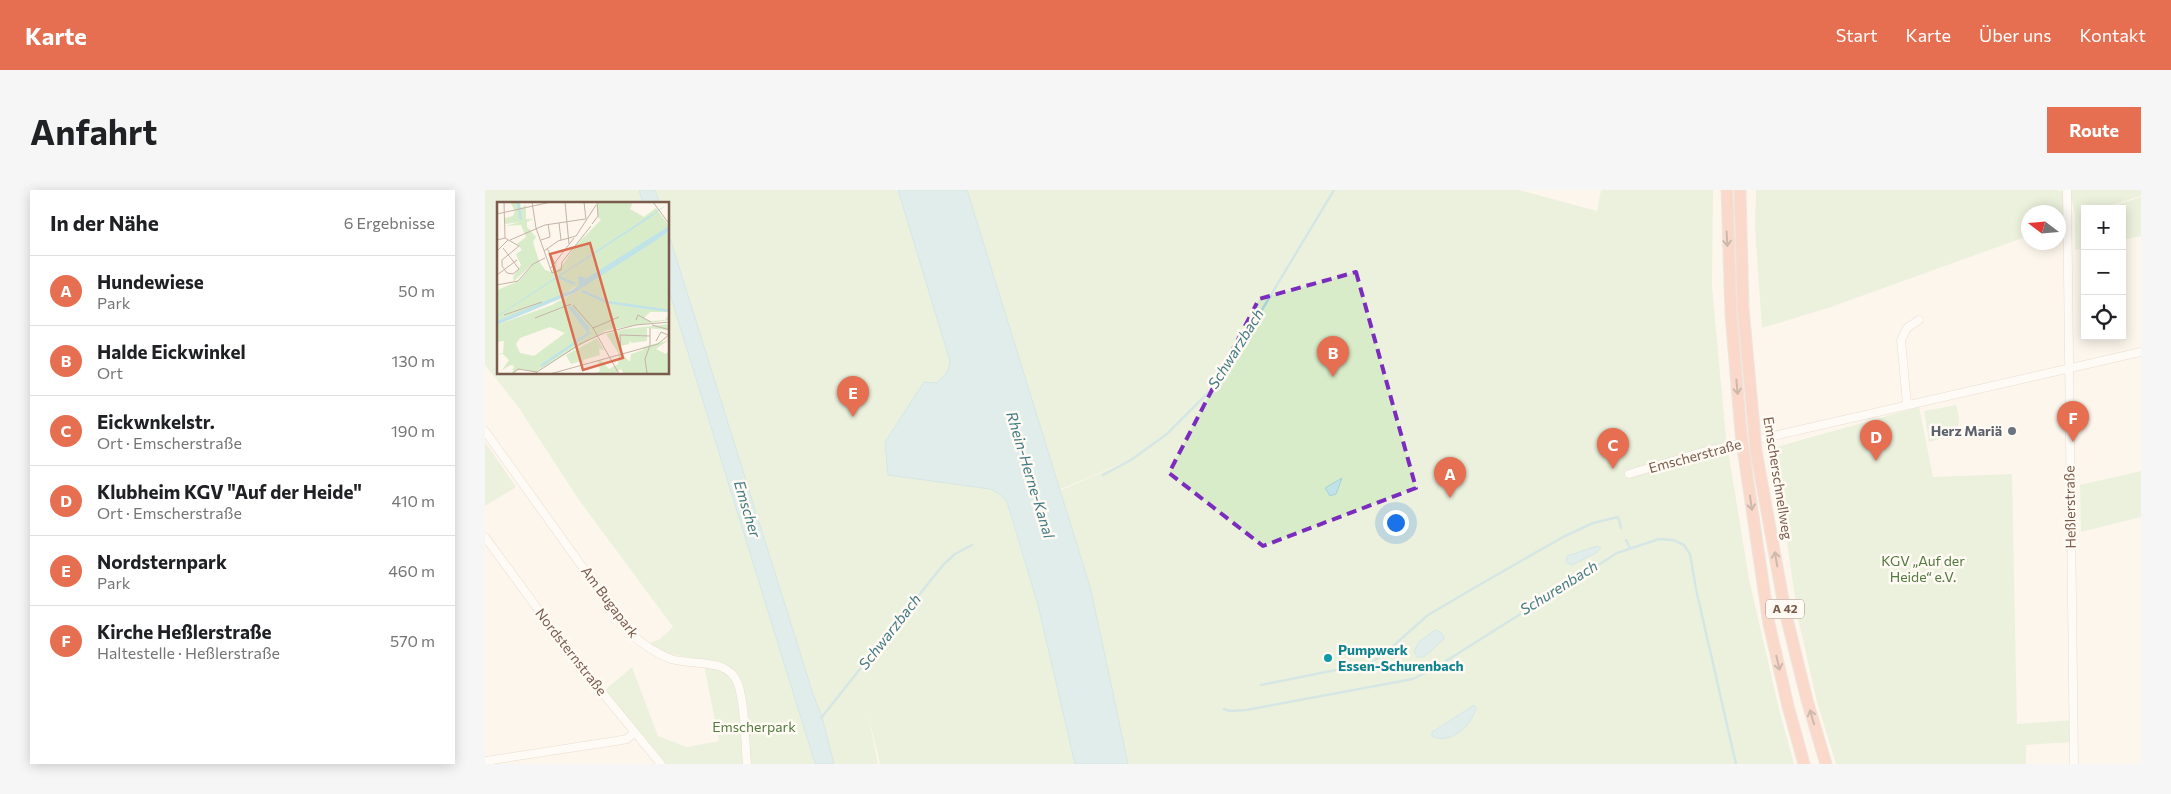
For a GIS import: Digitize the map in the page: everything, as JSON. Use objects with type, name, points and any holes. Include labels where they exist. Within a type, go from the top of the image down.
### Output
[{"type":"highway","name":"Emscherschnellweg","points":[[1727,190],[1731,314],[1744,455],[1769,624],[1804,764]]},
{"type":"highway","name":"Emscherschnellweg","points":[[1739,190],[1745,338],[1757,451],[1785,611],[1807,700],[1826,764]]},
{"type":"street","name":"Heßlerstraße","points":[[2067,190],[2074,764]]},
{"type":"street","points":[[1907,404],[1901,340],[1905,330],[1919,320]]},
{"type":"street","name":"Emscherstraße","points":[[1629,474],[1699,453],[2141,352]]},
{"type":"street","name":"Am Bugapark","points":[[485,430],[629,632],[641,643],[661,655],[684,662],[720,666],[735,678],[740,690],[747,764]]},
{"type":"street","name":"Nordsternstraße","points":[[485,537],[573,657],[661,764]]},
{"type":"street","points":[[485,761],[627,739],[634,733]]},
{"type":"highlighted area","points":[[1356,272],[1416,488],[1263,546],[1169,473],[1259,299]]},
{"type":"green space","name":"Emscherpark","points":[[485,190],[1519,190],[1597,211],[1601,190],[1713,190],[1712,286],[1726,438],[1749,579],[1779,709],[1794,764],[1127,764],[1092,593],[1059,491],[1142,455],[1009,511],[1038,605],[1075,764],[880,764],[868,714],[878,764],[665,764],[605,690],[632,667],[658,736],[687,747],[719,741],[703,660],[665,653],[649,643],[660,639],[673,627],[579,500],[519,408],[485,365]],"holes":[[[1597,546],[1600,550],[1572,565],[1567,556]],[[1435,630],[1441,632],[1444,637],[1424,657],[1417,644]],[[1474,705],[1475,714],[1468,724],[1449,736],[1438,738],[1434,730]]]},
{"type":"green space","points":[[1756,190],[2056,190],[2067,192],[2066,222],[2066,205],[2021,205],[2021,239],[1831,307],[1762,328],[1755,228]]},
{"type":"green space","points":[[2070,190],[2141,190],[2141,196],[2112,205],[2081,205],[2081,249],[2075,250],[2075,216]]},
{"type":"green space","points":[[2141,197],[2141,236],[2126,239],[2126,205],[2116,205]]},
{"type":"green space","points":[[1956,405],[1959,421],[1954,435],[1929,442],[1924,411]]},
{"type":"green space","name":"KGV „Auf der Heide“ e.V.","points":[[1919,407],[1933,477],[2012,474],[2017,724],[2073,720],[2073,742],[2026,745],[2026,764],[1836,764],[1817,702],[1798,618],[1773,448]]},
{"type":"green space","points":[[485,442],[516,487],[485,506]]},
{"type":"green space","points":[[2141,471],[2141,517],[2081,532],[2080,485]]},
{"type":"water","points":[[639,190],[655,190],[659,202],[642,202]]},
{"type":"water","name":"Rhein-Herne-Kanal","points":[[898,190],[967,190],[1091,590],[1128,764],[1075,764],[1038,605],[1007,502],[1000,494],[990,489],[888,475],[885,442],[924,382],[937,383],[948,371],[950,361]]},
{"type":"water","name":"Emscher","points":[[670,238],[813,694],[822,717],[834,764],[816,764],[670,294]]},
{"type":"water","points":[[1342,478],[1336,494],[1330,496],[1325,488]]},
{"type":"water","points":[[1597,546],[1601,548],[1596,553],[1572,565],[1566,562],[1567,556]]},
{"type":"water","points":[[1435,630],[1441,632],[1444,637],[1443,640],[1424,657],[1417,657],[1414,651],[1419,642]]},
{"type":"water","points":[[1474,705],[1476,708],[1474,714],[1459,732],[1446,738],[1432,736],[1432,732]]},
{"type":"waterway","name":"Schwarzbach","points":[[1103,475],[1131,460],[1167,434],[1210,391],[1233,358],[1334,190]]},
{"type":"waterway","points":[[1261,685],[1370,663],[1383,655],[1428,615],[1563,537],[1593,523],[1618,517],[1621,528]]},
{"type":"waterway","name":"Schurenbach","points":[[1224,709],[1230,711],[1246,710],[1413,679],[1435,668],[1617,553],[1659,539],[1673,540],[1684,545],[1690,554],[1696,589],[1736,764]]},
{"type":"waterway","points":[[1626,540],[1630,548]]},
{"type":"waterway","name":"Schwarzbach","points":[[821,718],[943,565],[955,554],[972,545]]},
{"type":"place","name":"Halde Eickwinkel","points":[[1333,377]]},
{"type":"place","name":"Nordsternpark","points":[[853,417]]},
{"type":"place","name":"Herz Mariä","points":[[2012,431]]},
{"type":"place","name":"Kirche Heßlerstraße","points":[[2073,442]]},
{"type":"place","name":"Klubheim KGV \"Auf der Heide\"","points":[[1876,461]]},
{"type":"place","name":"Eickwnkelstr.","points":[[1613,469]]},
{"type":"place","name":"Hundewiese","points":[[1450,498]]},
{"type":"place","name":"Pumpwerk Essen-Schurenbach","points":[[1328,658]]}]
